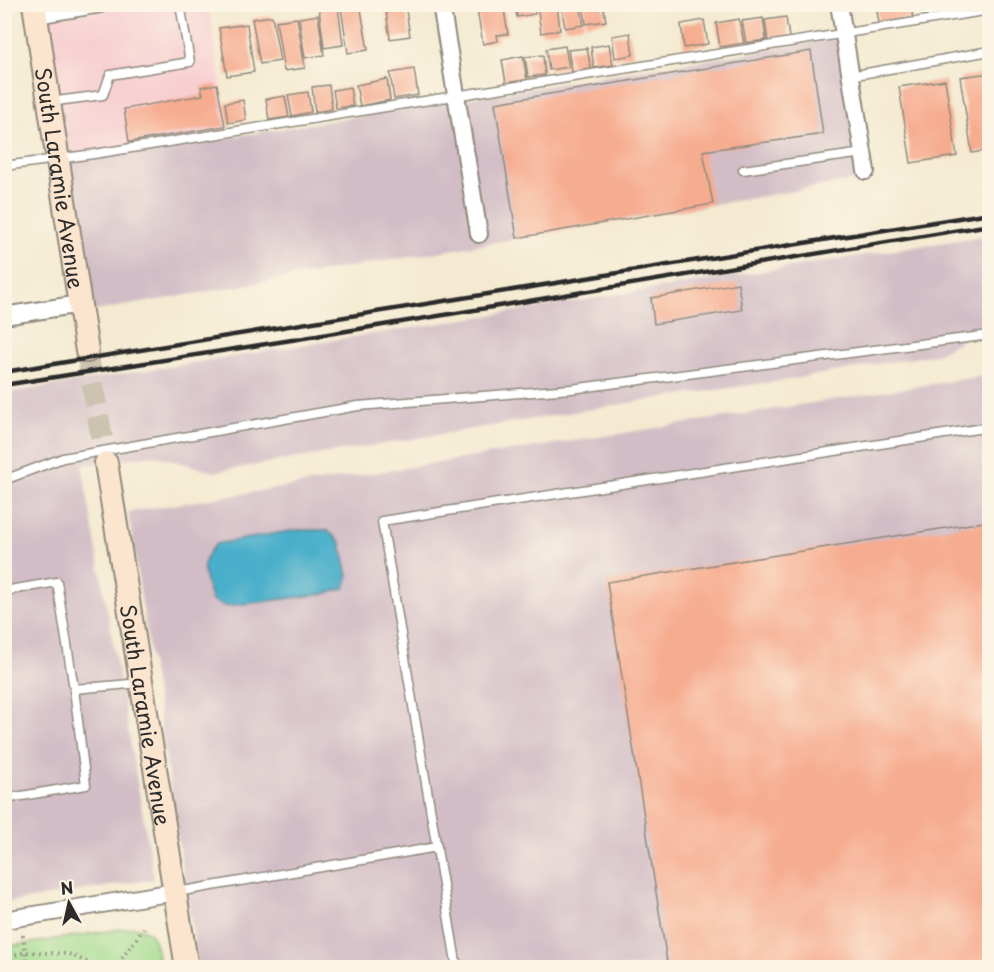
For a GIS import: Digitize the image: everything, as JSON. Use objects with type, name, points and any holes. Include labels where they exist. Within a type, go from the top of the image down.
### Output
[{"type":"main road","name":"South Laramie Avenue","points":[[35,10],[87,351]]},
{"type":"main road","name":"South Laramie Avenue","points":[[106,463],[187,968]]},
{"type":"street","points":[[35,10],[101,4]]},
{"type":"street","points":[[441,4],[479,234]]},
{"type":"street","points":[[839,4],[866,171]]},
{"type":"street","points":[[4,316],[80,304]]},
{"type":"street","points":[[4,920],[175,892]]},
{"type":"lane","points":[[49,102],[103,95],[110,75],[190,62],[180,4]]},
{"type":"lane","points":[[4,166],[58,160],[990,10]]},
{"type":"lane","points":[[850,76],[990,51]]},
{"type":"lane","points":[[743,170],[863,153]]},
{"type":"lane","points":[[4,480],[63,458],[358,406],[571,389],[990,335]]},
{"type":"lane","points":[[456,968],[382,521],[990,426]]},
{"type":"lane","points":[[4,591],[57,582],[86,785],[4,799]]},
{"type":"lane","points":[[74,690],[141,683]]},
{"type":"lane","points":[[175,892],[437,847]]},
{"type":"path","points":[[115,968],[144,928]]},
{"type":"path","points":[[23,934],[28,968]]},
{"type":"path","points":[[4,958],[26,952],[69,954],[100,968]]},
{"type":"shaded area","points":[[133,5],[209,5],[229,138],[65,164],[43,19]]},
{"type":"shaded area","points":[[839,38],[862,179],[89,312],[65,164]]},
{"type":"shaded area","points":[[989,235],[989,325],[937,354],[214,472],[154,455],[82,465],[154,879],[5,903],[5,393]]},
{"type":"shaded area","points":[[989,375],[989,967],[198,967],[128,512]]},
{"type":"green space","points":[[134,927],[152,936],[159,967],[5,967],[5,947]]},
{"type":"water","points":[[296,530],[327,530],[341,543],[348,577],[345,588],[324,594],[226,606],[212,601],[205,578],[204,564],[206,557],[216,544]]},
{"type":"building","points":[[360,4],[368,50],[348,53],[341,7]]},
{"type":"building","points":[[385,4],[405,4],[410,36],[390,39]]},
{"type":"building","points":[[476,4],[503,4],[508,34],[497,35],[498,41],[483,44]]},
{"type":"building","points":[[515,4],[534,4],[535,14],[517,17]]},
{"type":"building","points":[[537,4],[557,4],[560,30],[541,33]]},
{"type":"building","points":[[561,4],[580,4],[584,25],[565,28]]},
{"type":"building","points":[[583,4],[603,4],[606,21],[586,24]]},
{"type":"building","points":[[911,4],[913,18],[879,23],[876,5]]},
{"type":"building","points":[[923,4],[936,4],[937,11],[924,13]]},
{"type":"building","points":[[941,4],[954,4],[955,8],[942,10]]},
{"type":"building","points":[[338,6],[343,45],[324,48],[319,8]]},
{"type":"building","points":[[318,15],[324,55],[305,58],[299,18]]},
{"type":"building","points":[[272,16],[280,61],[260,64],[252,19]]},
{"type":"building","points":[[786,17],[789,38],[768,42],[765,20]]},
{"type":"building","points":[[297,18],[305,68],[284,71],[276,21]]},
{"type":"building","points":[[763,18],[766,40],[746,43],[742,21]]},
{"type":"building","points":[[739,19],[744,43],[720,47],[716,23]]},
{"type":"building","points":[[704,20],[708,44],[684,48],[681,24]]},
{"type":"building","points":[[247,24],[254,72],[227,76],[219,28]]},
{"type":"building","points":[[630,33],[633,55],[615,58],[612,36]]},
{"type":"building","points":[[609,44],[613,65],[594,68],[591,47]]},
{"type":"building","points":[[565,46],[569,67],[549,70],[546,49]]},
{"type":"building","points":[[587,48],[591,69],[572,72],[568,50]]},
{"type":"building","points":[[811,51],[823,134],[703,151],[713,204],[517,238],[495,103]]},
{"type":"building","points":[[543,55],[545,75],[528,77],[525,57]]},
{"type":"building","points":[[523,56],[527,80],[506,83],[502,60]]},
{"type":"building","points":[[414,69],[418,95],[394,99],[390,73]]},
{"type":"building","points":[[990,73],[990,150],[972,153],[960,77]]},
{"type":"building","points":[[387,79],[390,100],[360,106],[356,85]]},
{"type":"building","points":[[945,80],[957,156],[911,163],[899,87]]},
{"type":"building","points":[[217,84],[225,126],[129,142],[124,109],[203,95],[201,87]]},
{"type":"building","points":[[329,85],[332,109],[315,112],[312,87]]},
{"type":"building","points":[[350,87],[353,106],[336,108],[333,90]]},
{"type":"building","points":[[308,92],[311,112],[292,116],[288,95]]},
{"type":"building","points":[[285,96],[289,117],[269,120],[266,99]]},
{"type":"building","points":[[243,100],[246,120],[228,123],[225,103]]},
{"type":"building","points":[[738,283],[742,310],[654,324],[651,298]]},
{"type":"building","points":[[990,521],[990,968],[668,968],[607,582]]},
{"type":"tunnel","points":[[87,351],[106,463]]},
{"type":"railway","points":[[4,372],[990,213]]},
{"type":"railway","points":[[4,385],[990,225]]}]
